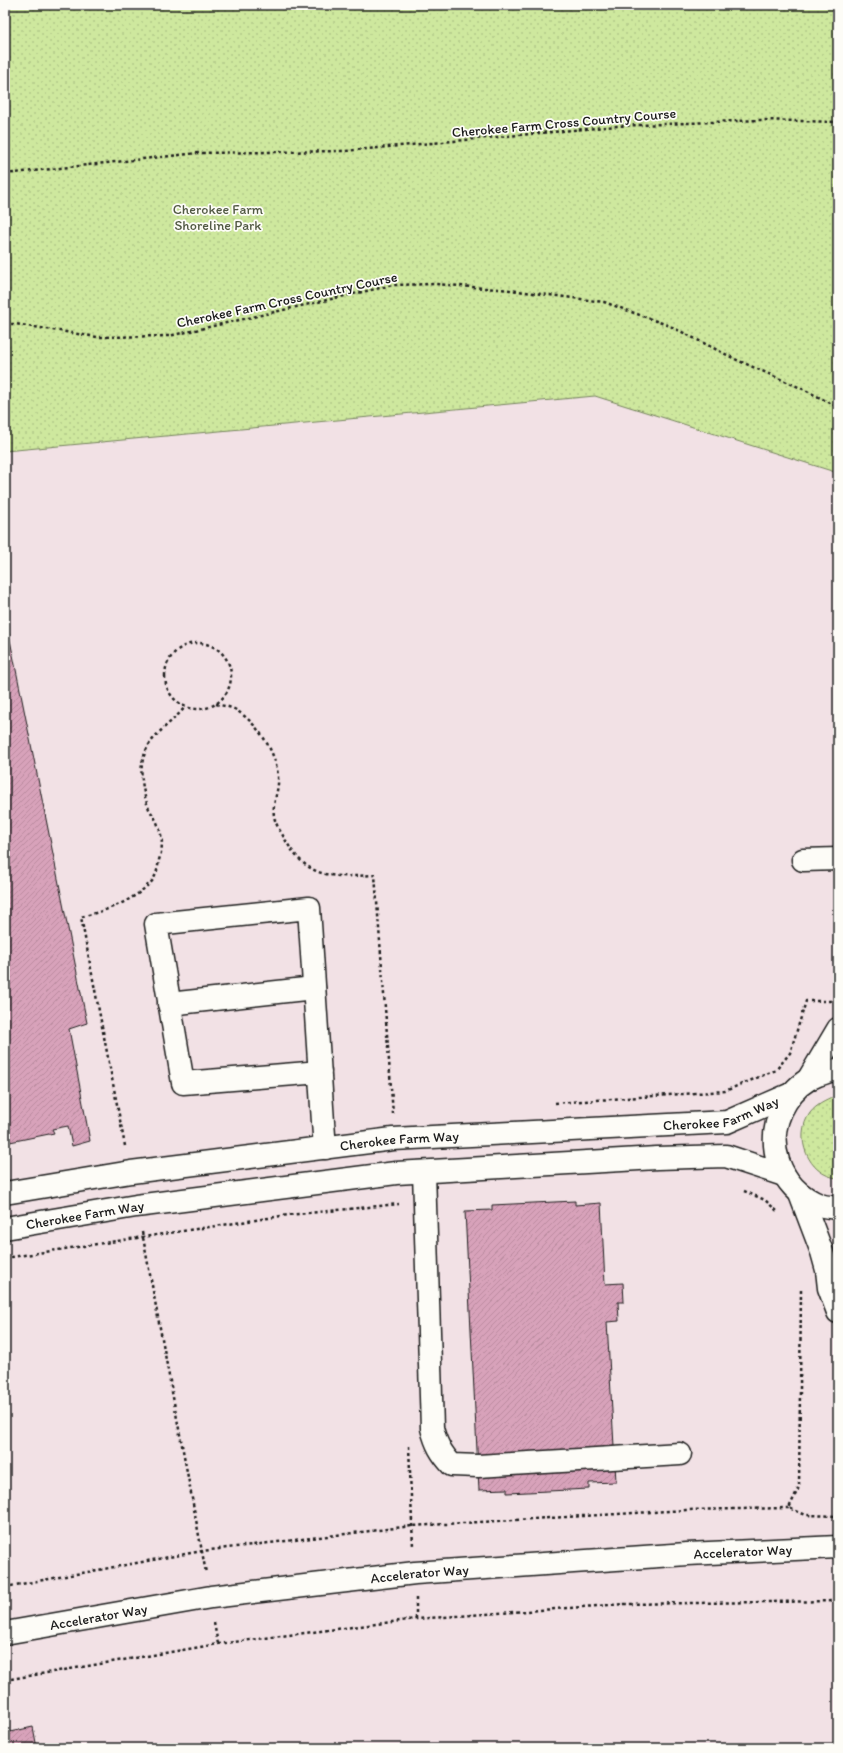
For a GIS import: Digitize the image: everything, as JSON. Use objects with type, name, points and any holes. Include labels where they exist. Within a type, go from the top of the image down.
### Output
[{"type":"street","points":[[803,860],[838,859]]},
{"type":"street","points":[[320,1072],[183,1083],[156,924],[309,908],[314,988],[320,1072],[325,1148]]},
{"type":"street","points":[[170,1004],[314,988]]},
{"type":"street","points":[[810,1078],[838,1029]]},
{"type":"street","points":[[838,1070],[831,1070],[810,1078],[791,1094],[779,1112],[774,1133],[776,1155],[784,1176],[800,1194],[821,1205],[838,1208]]},
{"type":"street","name":"Cherokee Farm Way","points":[[5,1193],[131,1172],[393,1139],[727,1122],[791,1094]]},
{"type":"street","name":"Cherokee Farm Way","points":[[5,1228],[136,1206],[396,1173],[657,1158],[726,1156],[784,1176]]},
{"type":"street","points":[[424,1172],[432,1428],[436,1444],[446,1459],[452,1465],[478,1466],[680,1454]]},
{"type":"street","points":[[800,1194],[822,1252],[827,1270],[829,1288],[838,1312]]},
{"type":"street","name":"Accelerator Way","points":[[5,1633],[210,1597],[415,1573],[687,1554],[838,1547]]},
{"type":"path","name":"Cherokee Farm Cross Country Course","points":[[5,174],[198,152],[345,151],[617,126],[760,120],[838,122]]},
{"type":"path","name":"Cherokee Farm Cross Country Course","points":[[5,324],[15,324],[97,337],[169,336],[393,285],[436,284],[510,290],[604,302],[670,326],[737,360],[803,389],[838,407]]},
{"type":"path","points":[[194,643],[205,644],[215,648],[223,655],[229,665],[231,676],[229,687],[224,697],[216,704],[206,709],[195,710],[184,707],[175,701],[168,693],[164,671],[168,661],[174,652],[183,646],[194,643]]},
{"type":"path","points":[[216,704],[238,710],[251,721],[268,747],[277,772],[278,784],[273,807],[275,820],[290,848],[301,860],[311,870],[323,875],[348,876],[376,874]]},
{"type":"path","points":[[131,1172],[81,917],[108,909],[127,900],[142,890],[154,879],[162,849],[162,835],[149,808],[144,793],[142,765],[150,742],[163,728],[177,717],[184,707]]},
{"type":"path","points":[[551,1103],[724,1091],[776,1070],[790,1053],[806,1001],[838,1001]]},
{"type":"path","points":[[724,1091],[727,1122]]},
{"type":"path","points":[[385,1115],[401,1113]]},
{"type":"path","points":[[118,1148],[133,1146]]},
{"type":"path","points":[[738,1189],[765,1200],[779,1212]]},
{"type":"path","points":[[136,1206],[143,1236],[202,1551],[218,1644]]},
{"type":"path","points":[[5,1258],[143,1236]]},
{"type":"path","points":[[789,1508],[799,1487],[801,1286]]},
{"type":"path","points":[[5,1587],[202,1551],[412,1526],[686,1510],[789,1508],[806,1515],[838,1516]]},
{"type":"path","points":[[5,1680],[218,1644],[416,1619],[624,1604],[838,1601]]},
{"type":"shaded area","points":[[595,396],[838,473],[838,1748],[5,1748],[5,451]]},
{"type":"green space","name":"Cherokee Farm Shoreline Park","points":[[5,5],[838,5],[838,473],[595,396],[5,451]]},
{"type":"green space","points":[[834,1097],[838,1097],[838,1178],[827,1176],[811,1163],[803,1143],[805,1122],[812,1110],[818,1105]]},
{"type":"building","points":[[5,615],[87,1023],[69,1029],[90,1141],[72,1146],[68,1126],[52,1129],[54,1133],[5,1143]]},
{"type":"building","points":[[575,1201],[575,1205],[601,1203],[605,1284],[623,1283],[624,1302],[618,1302],[619,1321],[607,1322],[616,1482],[589,1483],[589,1489],[507,1493],[507,1489],[479,1490],[465,1211],[492,1210],[492,1205]]},
{"type":"building","points":[[33,1727],[37,1748],[5,1748],[5,1733]]}]
